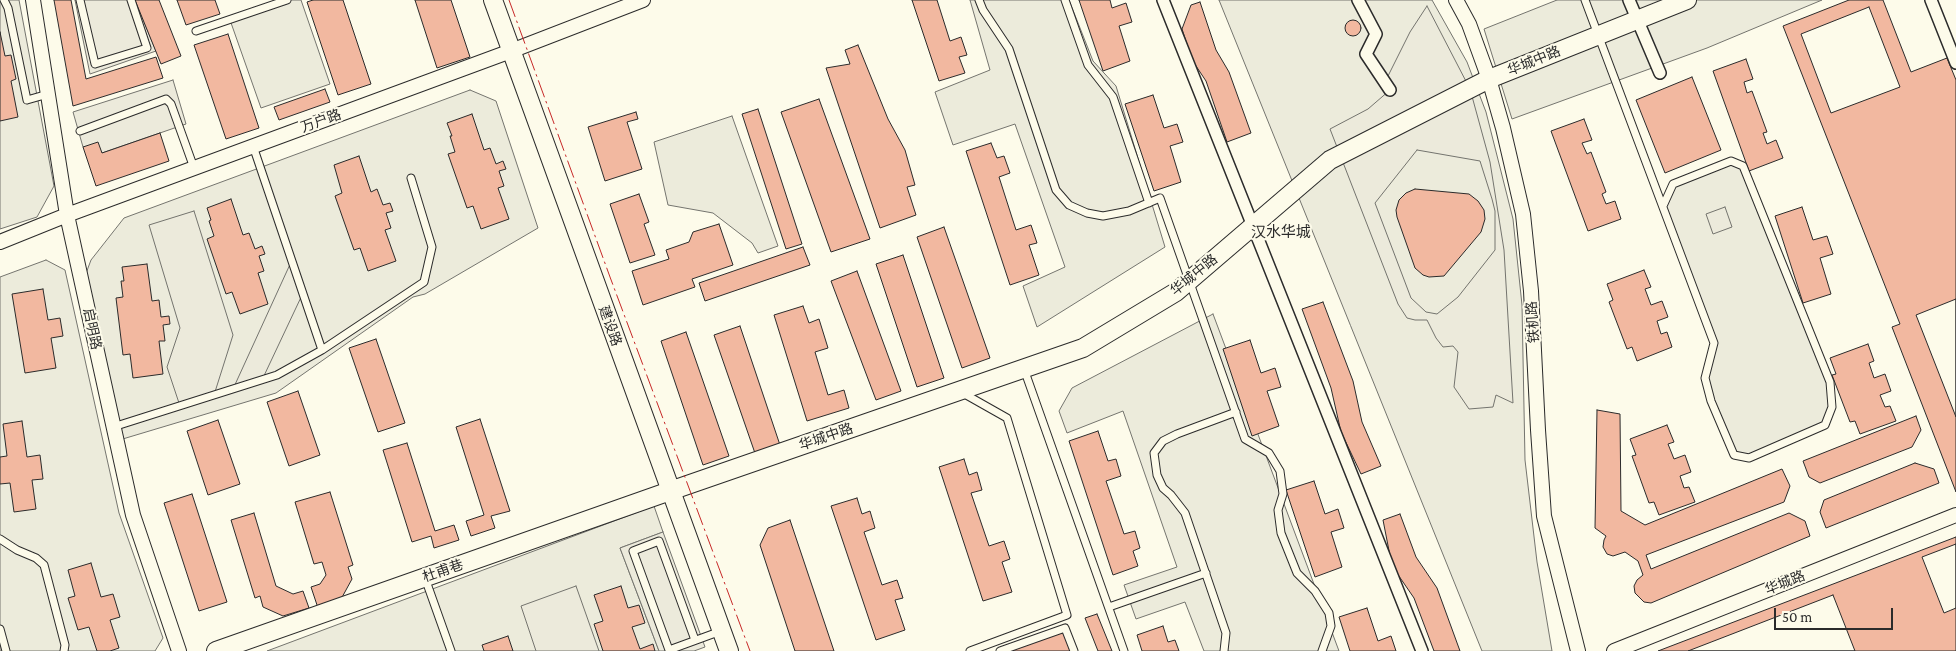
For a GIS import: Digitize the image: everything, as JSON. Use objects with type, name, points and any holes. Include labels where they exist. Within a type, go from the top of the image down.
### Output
[{"type":"street","name":"启明路","points":[[33,0],[67,215],[113,427],[133,515],[179,651]]},
{"type":"street","name":"建设路","points":[[493,0],[729,651]]},
{"type":"street","name":"万户路","points":[[0,242],[67,215],[511,51],[643,0]]},
{"type":"street","points":[[1162,0],[1422,651]]},
{"type":"street","points":[[1358,0],[1376,34],[1366,54],[1390,90]]},
{"type":"street","name":"铁机路","points":[[1456,0],[1469,24],[1489,79],[1504,128],[1523,214],[1531,291],[1544,516],[1578,651]]},
{"type":"street","points":[[1630,0],[1660,73]]},
{"type":"street","name":"华城中路","points":[[670,491],[1083,348],[1176,292],[1330,160],[1489,79],[1687,0]]},
{"type":"street","points":[[1930,0],[1956,63]]},
{"type":"street","name":"杜甫巷","points":[[216,651],[670,491]]},
{"type":"street","name":"华城路","points":[[1614,651],[1846,564],[1956,515]]},
{"type":"lane","points":[[4,0],[8,8],[27,100],[48,94]]},
{"type":"lane","points":[[80,0],[95,64],[146,48],[131,0]]},
{"type":"lane","points":[[196,31],[287,0]]},
{"type":"lane","points":[[979,0],[983,10],[1009,49],[1056,190],[1069,205],[1087,213],[1103,216],[1129,211],[1160,198],[1246,438],[1269,453],[1280,471],[1283,494],[1278,510],[1281,534],[1297,573],[1315,591],[1329,613],[1331,626],[1322,651]]},
{"type":"lane","points":[[1065,0],[1088,65],[1113,97],[1149,203]]},
{"type":"lane","points":[[1585,0],[1714,343],[1705,378],[1712,401],[1734,455],[1749,458],[1825,426],[1832,407],[1830,382],[1743,166],[1731,161],[1673,184],[1663,206]]},
{"type":"lane","points":[[80,131],[166,99],[171,104],[194,168]]},
{"type":"lane","points":[[253,146],[322,350]]},
{"type":"lane","points":[[113,427],[277,375],[322,350],[424,282],[432,247],[410,178]]},
{"type":"lane","points":[[1024,369],[1124,651]]},
{"type":"lane","points":[[959,391],[1007,418],[1067,615],[970,651]]},
{"type":"lane","points":[[1224,651],[1226,633],[1185,513],[1163,488],[1157,475],[1154,453],[1163,441],[1177,434],[1236,412]]},
{"type":"lane","points":[[0,539],[17,550],[36,558],[44,565],[61,628],[64,651]]},
{"type":"lane","points":[[695,640],[659,541],[632,551],[669,650],[721,631]]},
{"type":"lane","points":[[1109,607],[1206,573]]},
{"type":"lane","points":[[425,577],[451,651]]},
{"type":"lane","points":[[1000,651],[1065,628],[1074,651]]},
{"type":"lane","points":[[0,629],[6,651]]},
{"type":"shaded area","points":[[0,0],[19,0],[54,186],[37,217],[0,229]]},
{"type":"shaded area","points":[[75,0],[135,0],[156,51],[90,74]]},
{"type":"shaded area","points":[[287,0],[301,0],[330,84],[261,108],[230,20]]},
{"type":"shaded area","points":[[970,0],[1069,0],[1093,61],[1116,86],[1165,247],[1037,327],[1023,286],[1065,267],[1015,124],[953,145],[935,92],[990,70]]},
{"type":"shaded area","points":[[1219,0],[1432,0],[1467,62],[1486,112],[1513,219],[1522,305],[1525,460],[1537,562],[1552,651],[1482,651]]},
{"type":"shaded area","points":[[1557,0],[1822,0],[1707,48],[1512,119],[1484,29]]},
{"type":"shaded area","points":[[1427,6],[1470,89],[1490,162],[1504,250],[1513,403],[1496,395],[1493,407],[1469,409],[1454,387],[1458,352],[1453,346],[1443,347],[1427,320],[1407,318],[1398,304],[1330,129],[1368,109],[1390,90],[1388,76],[1410,32]],"holes":[[[1417,150],[1480,161],[1495,211],[1495,250],[1458,297],[1437,314],[1426,312],[1411,298],[1375,203]]]},
{"type":"shaded area","points":[[173,80],[186,124],[102,153],[83,147],[73,112]]},
{"type":"shaded area","points":[[470,90],[496,101],[538,228],[425,294],[413,297],[276,393],[116,441],[82,284],[91,260],[124,218]]},
{"type":"shaded area","points":[[732,116],[778,246],[758,253],[752,243],[713,213],[668,205],[654,142]]},
{"type":"shaded area","points":[[1731,161],[1743,166],[1830,382],[1832,407],[1825,425],[1749,458],[1734,455],[1705,378],[1714,343],[1663,206],[1673,184]]},
{"type":"shaded area","points":[[1725,207],[1732,227],[1713,234],[1706,214]]},
{"type":"shaded area","points":[[194,211],[233,335],[214,395],[180,406],[167,367],[180,328],[149,225]]},
{"type":"shaded area","points":[[46,260],[65,270],[119,513],[163,638],[155,651],[0,651],[0,277]]},
{"type":"shaded area","points":[[292,260],[303,293],[262,380],[233,389]]},
{"type":"shaded area","points":[[1213,314],[1339,651],[1204,651],[1185,602],[1136,619],[1124,585],[1177,567],[1123,411],[1067,433],[1059,411],[1072,388]]},
{"type":"shaded area","points":[[654,506],[663,532],[620,548],[659,651],[267,651]]},
{"type":"shaded area","points":[[663,532],[705,647],[694,651],[659,651],[620,548]]},
{"type":"shaded area","points":[[576,586],[599,651],[536,651],[521,606]]},
{"type":"building","points":[[54,0],[71,0],[86,79],[156,57],[163,78],[73,106]]},
{"type":"building","points":[[135,0],[159,0],[181,56],[161,64]]},
{"type":"building","points":[[177,0],[215,0],[220,14],[186,25]]},
{"type":"building","points":[[313,0],[343,0],[371,84],[338,95],[307,2]]},
{"type":"building","points":[[415,0],[451,0],[470,57],[437,68]]},
{"type":"building","points":[[912,0],[937,0],[950,41],[961,37],[967,55],[959,57],[965,73],[939,81]]},
{"type":"building","points":[[1079,0],[1110,0],[1112,8],[1126,3],[1132,22],[1119,26],[1130,61],[1103,71]]},
{"type":"building","points":[[1849,0],[1883,0],[1911,72],[1947,58],[1956,80],[1956,492],[1892,327],[1900,324],[1783,26]]},
{"type":"building","points":[[1200,2],[1216,50],[1229,72],[1251,133],[1227,142],[1206,81],[1192,60],[1182,29],[1191,5]]},
{"type":"building","points":[[1869,7],[1900,87],[1831,113],[1801,34]]},
{"type":"building","points":[[1353,20],[1359,22],[1361,28],[1359,34],[1353,36],[1347,34],[1345,28],[1347,22]]},
{"type":"building","points":[[0,32],[5,56],[11,55],[16,79],[11,81],[18,117],[0,121]]},
{"type":"building","points":[[228,34],[259,128],[226,139],[194,45]]},
{"type":"building","points":[[858,45],[888,119],[905,150],[915,185],[907,187],[916,215],[880,228],[826,68],[850,64],[845,50]]},
{"type":"building","points":[[1746,59],[1753,79],[1744,82],[1747,93],[1752,91],[1767,132],[1763,133],[1767,144],[1776,140],[1783,158],[1749,171],[1713,71]]},
{"type":"building","points":[[1692,77],[1721,150],[1665,173],[1636,100]]},
{"type":"building","points":[[325,89],[330,102],[279,120],[274,107]]},
{"type":"building","points":[[1153,95],[1164,128],[1177,124],[1183,142],[1170,146],[1181,182],[1154,191],[1125,104]]},
{"type":"building","points":[[819,99],[870,239],[831,252],[781,112]]},
{"type":"building","points":[[758,109],[802,244],[786,249],[742,114]]},
{"type":"building","points":[[636,112],[638,119],[627,122],[642,169],[605,181],[588,127]]},
{"type":"building","points":[[472,114],[484,150],[490,148],[496,164],[503,161],[506,169],[499,171],[504,186],[498,188],[509,219],[481,229],[473,206],[467,208],[448,154],[455,152],[447,123]]},
{"type":"building","points":[[1584,119],[1592,140],[1582,143],[1587,154],[1591,152],[1606,192],[1602,194],[1606,204],[1615,201],[1621,219],[1588,231],[1551,131]]},
{"type":"building","points":[[160,133],[169,161],[96,186],[83,147],[98,142],[102,153]]},
{"type":"building","points":[[991,143],[997,158],[1004,156],[1010,173],[999,177],[1016,230],[1031,225],[1037,243],[1029,245],[1039,275],[1010,285],[966,151]]},
{"type":"building","points":[[359,156],[371,192],[377,189],[383,205],[390,203],[393,211],[386,213],[391,228],[385,230],[396,261],[368,271],[360,248],[354,250],[335,196],[342,193],[334,165]]},
{"type":"building","points":[[1415,189],[1469,194],[1478,201],[1484,210],[1485,219],[1481,232],[1444,276],[1429,277],[1423,275],[1415,268],[1397,217],[1396,210],[1399,200],[1406,193]]},
{"type":"building","points":[[639,194],[649,222],[644,224],[655,255],[630,263],[610,204]]},
{"type":"building","points":[[231,199],[243,235],[249,233],[255,249],[262,246],[265,254],[259,256],[264,271],[258,273],[268,304],[240,314],[232,292],[226,294],[207,239],[214,236],[207,208]]},
{"type":"building","points":[[1802,207],[1813,240],[1827,236],[1833,254],[1820,258],[1831,294],[1803,303],[1775,216]]},
{"type":"building","points":[[719,224],[733,265],[692,279],[695,287],[643,305],[632,271],[669,259],[666,250],[689,242],[693,232]]},
{"type":"building","points":[[944,227],[990,358],[962,368],[917,237]]},
{"type":"building","points":[[803,247],[810,265],[705,301],[699,283]]},
{"type":"building","points":[[903,255],[944,378],[917,387],[876,264]]},
{"type":"building","points":[[147,264],[152,301],[159,300],[161,317],[169,316],[170,324],[163,325],[165,341],[159,341],[163,374],[133,378],[130,354],[123,355],[116,298],[123,297],[121,281],[124,281],[122,267]]},
{"type":"building","points":[[1644,270],[1651,287],[1645,289],[1651,305],[1662,301],[1668,317],[1657,321],[1661,334],[1667,332],[1672,347],[1637,361],[1632,347],[1627,349],[1609,302],[1613,300],[1607,284]]},
{"type":"building","points":[[857,271],[901,391],[876,400],[831,281]]},
{"type":"building","points":[[43,289],[48,320],[60,318],[63,336],[51,338],[56,368],[25,373],[12,294]]},
{"type":"building","points":[[1956,299],[1956,417],[1916,315]]},
{"type":"building","points":[[1323,302],[1353,381],[1362,422],[1381,466],[1361,474],[1341,432],[1331,388],[1302,309]]},
{"type":"building","points":[[803,306],[809,323],[819,319],[828,348],[815,352],[828,395],[844,390],[849,408],[807,421],[774,315]]},
{"type":"building","points":[[740,326],[782,451],[757,459],[714,335]]},
{"type":"building","points":[[686,332],[729,456],[703,465],[661,341]]},
{"type":"building","points":[[376,339],[405,423],[378,432],[349,348]]},
{"type":"building","points":[[1250,340],[1261,373],[1275,368],[1281,387],[1267,391],[1279,426],[1252,436],[1223,349]]},
{"type":"building","points":[[1868,344],[1874,361],[1869,363],[1874,378],[1885,374],[1891,391],[1880,395],[1885,407],[1890,406],[1896,421],[1860,434],[1855,421],[1850,422],[1832,375],[1836,374],[1830,358]]},
{"type":"building","points":[[298,391],[320,455],[289,466],[267,402]]},
{"type":"building","points":[[1597,410],[1620,414],[1621,511],[1645,525],[1782,469],[1790,486],[1784,502],[1646,555],[1651,569],[1789,513],[1805,521],[1810,536],[1651,603],[1644,602],[1635,593],[1634,586],[1643,575],[1638,561],[1625,552],[1613,556],[1607,554],[1603,547],[1606,536],[1595,528]]},
{"type":"building","points":[[1916,416],[1921,430],[1912,447],[1820,483],[1809,477],[1803,461]]},
{"type":"building","points":[[480,419],[510,511],[491,516],[495,528],[471,536],[466,521],[484,515],[456,427]]},
{"type":"building","points":[[218,420],[240,484],[208,495],[187,431]]},
{"type":"building","points":[[22,421],[27,457],[40,455],[43,479],[32,480],[36,509],[14,512],[10,483],[0,484],[0,457],[7,456],[3,424]]},
{"type":"building","points":[[1667,425],[1674,442],[1668,444],[1674,459],[1685,455],[1691,472],[1680,476],[1684,488],[1689,487],[1695,502],[1659,515],[1654,502],[1649,503],[1632,456],[1636,455],[1630,439]]},
{"type":"building","points":[[1098,431],[1108,461],[1116,459],[1121,476],[1106,481],[1124,534],[1135,531],[1140,548],[1133,551],[1138,566],[1113,575],[1069,441]]},
{"type":"building","points":[[407,443],[435,531],[454,525],[459,540],[434,548],[431,536],[412,542],[383,450]]},
{"type":"building","points":[[964,459],[969,475],[977,472],[982,490],[971,493],[989,546],[1004,541],[1010,559],[1002,562],[1012,592],[983,601],[939,467]]},
{"type":"building","points":[[1915,463],[1934,469],[1939,483],[1826,528],[1820,512],[1824,500]]},
{"type":"building","points":[[1314,481],[1325,514],[1338,509],[1344,528],[1331,532],[1342,567],[1315,577],[1286,490]]},
{"type":"building","points":[[330,492],[353,565],[348,567],[352,579],[340,601],[318,608],[311,587],[320,584],[326,575],[322,562],[314,564],[295,502]]},
{"type":"building","points":[[192,494],[227,602],[199,611],[164,503]]},
{"type":"building","points":[[857,498],[862,514],[870,511],[875,528],[864,532],[882,585],[897,580],[903,598],[895,600],[905,630],[876,640],[831,506]]},
{"type":"building","points":[[254,513],[276,586],[293,594],[303,591],[309,608],[283,616],[263,607],[260,596],[255,598],[231,520]]},
{"type":"building","points":[[1400,514],[1416,557],[1437,588],[1460,651],[1434,651],[1414,598],[1392,566],[1383,520]]},
{"type":"building","points":[[790,520],[834,651],[795,651],[760,545],[768,528]]},
{"type":"building","points":[[1956,537],[1956,651],[1658,651]]},
{"type":"building","points":[[1956,544],[1956,608],[1944,613],[1922,557]]},
{"type":"building","points":[[91,563],[101,597],[113,594],[120,617],[110,620],[119,648],[110,651],[97,651],[89,627],[78,630],[68,598],[75,596],[68,570]]},
{"type":"building","points":[[621,586],[628,608],[639,605],[645,623],[632,627],[640,649],[653,644],[655,651],[603,651],[594,624],[603,621],[594,595]]},
{"type":"building","points":[[1833,595],[1855,651],[1688,651]]},
{"type":"building","points":[[1367,608],[1378,641],[1391,636],[1396,651],[1350,651],[1339,617]]},
{"type":"building","points":[[1097,614],[1112,651],[1098,651],[1085,618]]},
{"type":"building","points":[[1163,626],[1168,642],[1175,640],[1179,651],[1142,651],[1137,635]]},
{"type":"building","points":[[1064,632],[1070,651],[1007,651]]},
{"type":"building","points":[[508,636],[513,651],[484,651],[482,645]]},
{"type":"power","points":[[509,0],[750,651]]},
{"type":"district","name":"汉水华城","points":[[1281,232]]}]
